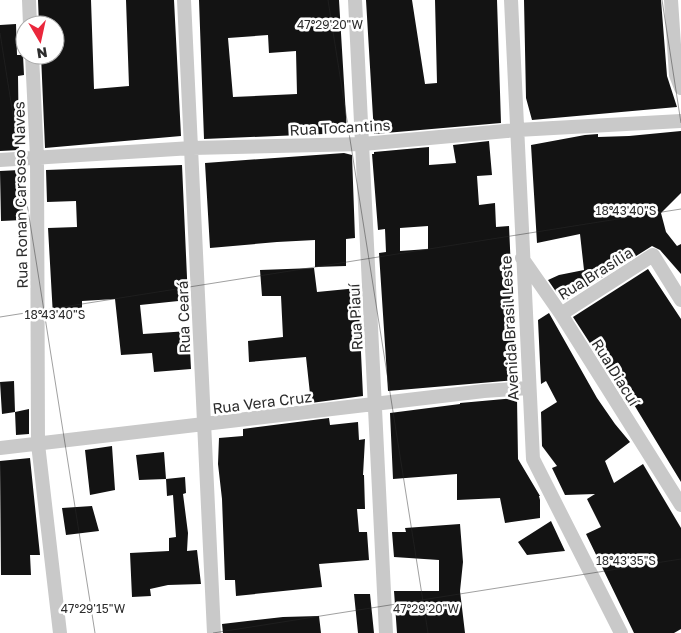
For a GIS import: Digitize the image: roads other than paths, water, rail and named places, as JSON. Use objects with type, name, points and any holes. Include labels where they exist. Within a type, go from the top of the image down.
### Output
[{"type":"street","points":[[29,0],[30,15]]},
{"type":"street","name":"Rua Ceará","points":[[184,0],[214,633]]},
{"type":"street","name":"Rua Piauí","points":[[355,0],[386,633]]},
{"type":"street","name":"Avenida Brasil Leste","points":[[511,0],[528,388],[533,459],[621,633]]},
{"type":"street","points":[[671,0],[676,75],[681,88]]},
{"type":"street","name":"Rua Ronan Carsoso Naves","points":[[32,65],[37,157],[38,444],[60,633]]},
{"type":"street","name":"Rua Tocantins","points":[[0,160],[192,148],[363,144],[517,130],[681,121]]},
{"type":"street","name":"Rua Brasília","points":[[561,314],[653,255],[681,300]]},
{"type":"street","name":"Rua Diacuí","points":[[522,257],[561,314],[681,505]]},
{"type":"street","name":"Rua Vera Cruz","points":[[0,448],[484,391],[528,388]]}]
